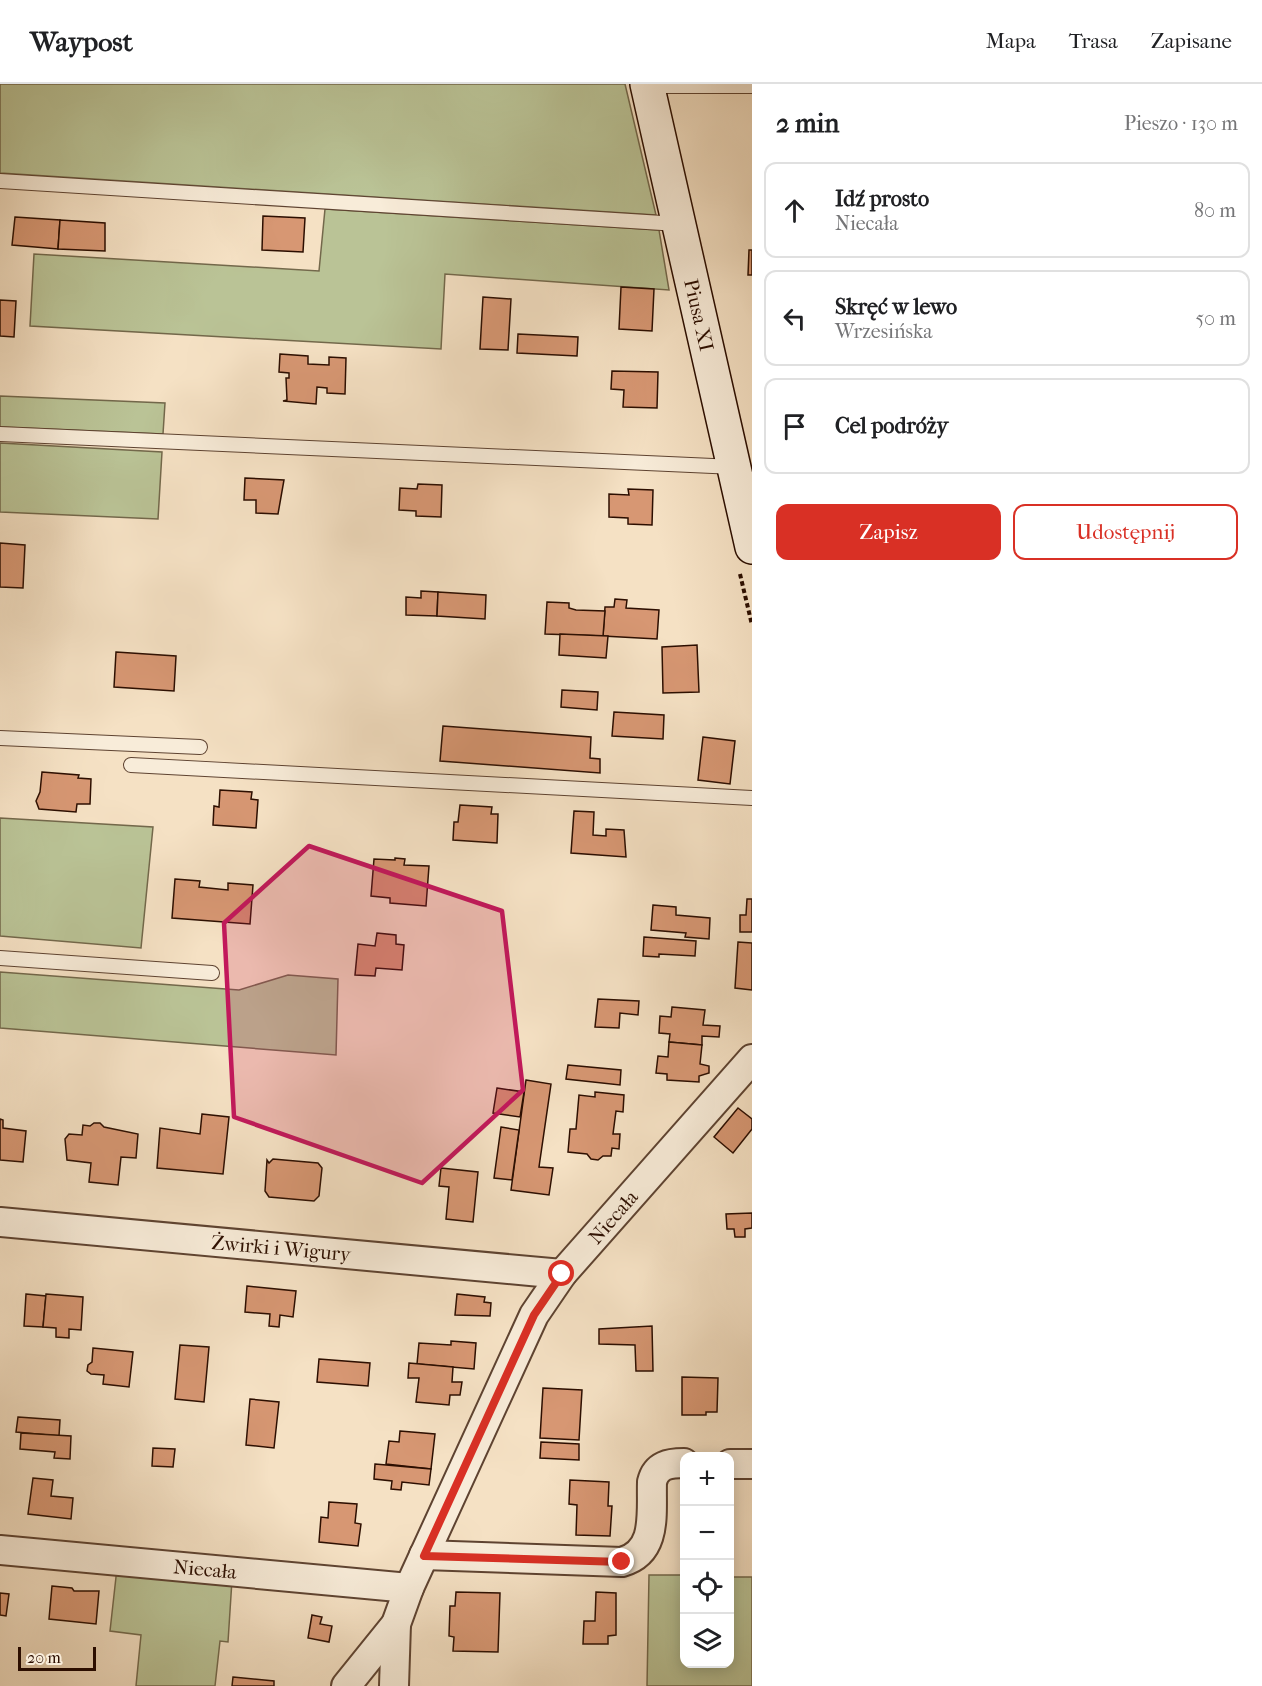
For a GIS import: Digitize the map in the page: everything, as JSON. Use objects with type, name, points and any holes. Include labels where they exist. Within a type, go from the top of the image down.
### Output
[{"type":"street","name":"Piusa XI","points":[[647,85],[735,467],[748,550]]},
{"type":"street","name":"Niecała","points":[[346,1686],[396,1624],[409,1588],[534,1315],[562,1274],[752,1059]]},
{"type":"street","name":"Żwirki i Wigury","points":[[0,1222],[562,1274]]},
{"type":"street","points":[[424,1556],[622,1562],[634,1558],[648,1543],[652,1482],[656,1472],[667,1464],[680,1463]]},
{"type":"street","points":[[734,1464],[752,1464]]},
{"type":"street","name":"Niecała","points":[[0,1550],[409,1588]]},
{"type":"street","points":[[394,1686],[396,1624]]},
{"type":"lane","points":[[647,85],[752,86]]},
{"type":"lane","points":[[0,181],[678,224]]},
{"type":"lane","points":[[0,435],[735,467]]},
{"type":"lane","points":[[0,738],[200,747]]},
{"type":"lane","points":[[131,765],[752,798]]},
{"type":"lane","points":[[0,958],[212,973]]},
{"type":"path","points":[[748,550],[752,625]]},
{"type":"highlighted area","points":[[309,846],[502,911],[523,1090],[422,1183],[234,1117],[224,923]]},
{"type":"green space","points":[[0,84],[625,84],[656,215],[0,173]]},
{"type":"green space","points":[[325,209],[659,230],[669,290],[445,274],[441,349],[30,326],[34,254],[319,271]]},
{"type":"green space","points":[[0,396],[165,403],[163,434],[0,427]]},
{"type":"green space","points":[[0,443],[162,452],[158,519],[0,512]]},
{"type":"green space","points":[[0,818],[153,827],[141,948],[0,936]]},
{"type":"green space","points":[[0,972],[239,990],[288,975],[338,979],[336,1055],[0,1028]]},
{"type":"green space","points":[[117,1568],[232,1580],[228,1642],[220,1641],[215,1686],[136,1686],[141,1635],[110,1631]]},
{"type":"green space","points":[[649,1575],[680,1575],[680,1668],[734,1668],[734,1577],[752,1577],[752,1686],[647,1686]]},
{"type":"building","points":[[263,216],[305,218],[303,252],[262,250]]},
{"type":"building","points":[[15,217],[60,220],[58,249],[12,245]]},
{"type":"building","points":[[60,220],[105,223],[105,251],[58,249]]},
{"type":"building","points":[[749,250],[752,250],[752,275],[748,275]]},
{"type":"building","points":[[621,287],[654,289],[652,331],[619,329]]},
{"type":"building","points":[[483,297],[511,299],[508,350],[480,349]]},
{"type":"building","points":[[0,300],[16,301],[14,337],[0,336]]},
{"type":"building","points":[[518,334],[578,337],[577,356],[517,353]]},
{"type":"building","points":[[280,354],[308,356],[308,364],[329,365],[329,357],[346,358],[345,394],[327,393],[327,388],[317,387],[316,404],[283,401],[287,400],[286,378],[289,378],[289,373],[279,372]]},
{"type":"building","points":[[612,371],[658,372],[657,408],[623,407],[624,390],[611,389]]},
{"type":"building","points":[[245,478],[284,480],[278,514],[256,513],[256,500],[244,500]]},
{"type":"building","points":[[418,484],[442,485],[441,517],[416,516],[416,511],[399,510],[400,488],[417,489]]},
{"type":"building","points":[[628,489],[653,490],[652,525],[628,524],[628,518],[609,517],[609,494],[629,495]]},
{"type":"building","points":[[0,543],[25,545],[23,588],[0,587]]},
{"type":"building","points":[[421,591],[438,592],[437,616],[406,615],[406,597],[421,598]]},
{"type":"building","points":[[438,592],[486,595],[485,619],[437,616]]},
{"type":"building","points":[[615,599],[627,600],[626,608],[659,610],[657,639],[603,636],[605,607],[614,607]]},
{"type":"building","points":[[547,602],[569,603],[569,608],[576,610],[605,611],[603,636],[545,634]]},
{"type":"building","points":[[560,634],[608,636],[606,658],[559,655]]},
{"type":"building","points":[[697,645],[699,692],[663,693],[662,647]]},
{"type":"building","points":[[116,652],[176,656],[174,691],[114,687]]},
{"type":"building","points":[[562,690],[598,692],[597,710],[561,707]]},
{"type":"building","points":[[614,712],[664,715],[663,739],[612,736]]},
{"type":"building","points":[[443,726],[591,737],[590,758],[600,759],[600,773],[440,761]]},
{"type":"building","points":[[703,737],[735,741],[730,784],[698,780]]},
{"type":"building","points":[[42,772],[79,775],[78,778],[91,779],[90,804],[77,804],[76,812],[39,809],[36,801],[40,792]]},
{"type":"building","points":[[220,790],[252,792],[251,799],[258,800],[256,828],[213,825],[214,806],[219,807]]},
{"type":"building","points":[[460,805],[492,807],[491,814],[498,814],[497,843],[453,840],[454,822],[458,822]]},
{"type":"building","points":[[574,811],[594,812],[593,835],[606,836],[606,829],[624,830],[626,857],[571,853]]},
{"type":"building","points":[[395,858],[405,859],[404,865],[429,866],[426,906],[390,903],[390,898],[371,896],[374,859],[395,860]]},
{"type":"building","points":[[175,879],[200,881],[199,887],[228,890],[228,883],[253,885],[250,924],[172,918]]},
{"type":"building","points":[[747,899],[752,899],[752,932],[740,932],[740,915],[746,915]]},
{"type":"building","points":[[653,905],[676,907],[676,915],[710,918],[709,939],[685,937],[686,933],[651,930]]},
{"type":"building","points":[[377,933],[396,935],[396,944],[404,945],[402,970],[376,968],[375,976],[355,975],[358,944],[375,946]]},
{"type":"building","points":[[644,937],[696,941],[695,956],[659,954],[659,957],[643,956]]},
{"type":"building","points":[[738,942],[752,943],[752,990],[735,988]]},
{"type":"building","points":[[598,999],[639,1001],[638,1015],[620,1013],[619,1028],[595,1027]]},
{"type":"building","points":[[672,1007],[705,1010],[703,1025],[720,1026],[719,1037],[702,1036],[702,1045],[669,1042],[670,1034],[659,1033],[660,1016],[671,1017]]},
{"type":"building","points":[[669,1042],[702,1045],[700,1064],[709,1066],[709,1073],[699,1076],[699,1082],[667,1080],[667,1074],[656,1073],[658,1056],[668,1057]]},
{"type":"building","points":[[568,1065],[621,1070],[620,1085],[566,1079]]},
{"type":"building","points":[[526,1080],[551,1084],[539,1167],[553,1168],[549,1195],[511,1190]]},
{"type":"building","points":[[497,1088],[524,1092],[520,1117],[493,1113]]},
{"type":"building","points":[[595,1092],[624,1095],[623,1112],[616,1111],[613,1134],[620,1134],[619,1149],[612,1148],[611,1156],[603,1156],[598,1160],[591,1159],[587,1154],[568,1152],[570,1129],[576,1129],[579,1095],[595,1097]]},
{"type":"building","points":[[738,1108],[752,1119],[752,1129],[733,1153],[714,1137]]},
{"type":"building","points":[[202,1114],[229,1117],[223,1174],[157,1168],[160,1128],[200,1134]]},
{"type":"building","points":[[0,1119],[3,1120],[3,1128],[26,1131],[23,1162],[0,1160]]},
{"type":"building","points":[[94,1123],[138,1134],[136,1158],[121,1157],[118,1185],[89,1182],[91,1163],[67,1160],[65,1139],[69,1134],[82,1135],[83,1125],[90,1126]]},
{"type":"building","points":[[501,1127],[519,1130],[512,1180],[494,1178]]},
{"type":"building","points":[[273,1159],[318,1163],[322,1168],[319,1196],[314,1201],[269,1197],[265,1191],[267,1160],[269,1163]]},
{"type":"building","points":[[441,1168],[478,1172],[473,1222],[446,1219],[449,1187],[439,1186]]},
{"type":"building","points":[[752,1213],[752,1228],[745,1229],[745,1237],[735,1237],[734,1229],[727,1229],[726,1214]]},
{"type":"building","points":[[247,1286],[296,1291],[293,1317],[280,1315],[279,1327],[269,1326],[270,1314],[245,1312]]},
{"type":"building","points":[[26,1294],[46,1296],[43,1327],[24,1326]]},
{"type":"building","points":[[46,1294],[83,1297],[81,1330],[69,1329],[69,1338],[56,1337],[56,1328],[43,1327]]},
{"type":"building","points":[[457,1294],[485,1297],[484,1302],[491,1303],[490,1316],[455,1315]]},
{"type":"building","points":[[652,1326],[653,1371],[636,1371],[635,1345],[599,1344],[599,1329]]},
{"type":"building","points":[[451,1341],[476,1343],[474,1369],[417,1364],[419,1343],[451,1345]]},
{"type":"building","points":[[180,1345],[209,1347],[204,1402],[175,1399]]},
{"type":"building","points":[[93,1348],[133,1352],[129,1387],[103,1384],[104,1375],[91,1374],[87,1371],[88,1365],[92,1362]]},
{"type":"building","points":[[319,1359],[370,1363],[368,1386],[317,1382]]},
{"type":"building","points":[[409,1363],[453,1367],[452,1382],[462,1382],[460,1395],[450,1395],[449,1405],[416,1402],[419,1378],[408,1378]]},
{"type":"building","points":[[682,1377],[718,1378],[717,1412],[706,1412],[706,1415],[682,1415]]},
{"type":"building","points":[[543,1388],[582,1390],[579,1440],[540,1438]]},
{"type":"building","points":[[250,1399],[279,1402],[274,1448],[246,1445]]},
{"type":"building","points":[[18,1417],[60,1420],[59,1436],[16,1432]]},
{"type":"building","points":[[400,1431],[435,1434],[431,1469],[386,1464],[389,1441],[399,1442]]},
{"type":"building","points":[[21,1433],[71,1436],[70,1459],[54,1458],[55,1452],[20,1449]]},
{"type":"building","points":[[541,1442],[579,1444],[579,1460],[540,1458]]},
{"type":"building","points":[[153,1448],[175,1449],[173,1467],[152,1466]]},
{"type":"building","points":[[375,1464],[431,1469],[429,1485],[402,1482],[401,1490],[391,1489],[392,1481],[374,1479]]},
{"type":"building","points":[[33,1478],[53,1480],[51,1496],[73,1498],[71,1519],[28,1514]]},
{"type":"building","points":[[570,1480],[609,1482],[608,1506],[612,1506],[610,1536],[576,1535],[577,1505],[569,1504]]},
{"type":"building","points":[[329,1502],[357,1504],[355,1523],[361,1524],[358,1546],[319,1542],[321,1517],[328,1518]]},
{"type":"building","points":[[52,1586],[72,1588],[74,1591],[99,1591],[96,1624],[49,1619]]},
{"type":"building","points":[[456,1592],[500,1593],[498,1652],[453,1651],[454,1637],[449,1636],[450,1606],[455,1606]]},
{"type":"building","points":[[596,1592],[616,1593],[616,1635],[608,1636],[608,1644],[583,1644],[584,1621],[595,1621]]},
{"type":"building","points":[[0,1593],[9,1594],[6,1616],[0,1615]]},
{"type":"building","points":[[312,1615],[322,1617],[320,1624],[332,1626],[329,1642],[308,1638]]},
{"type":"building","points":[[233,1677],[274,1681],[274,1686],[232,1686]]},
{"type":"route","points":[[562,1274],[534,1315],[424,1556],[622,1562]]}]
